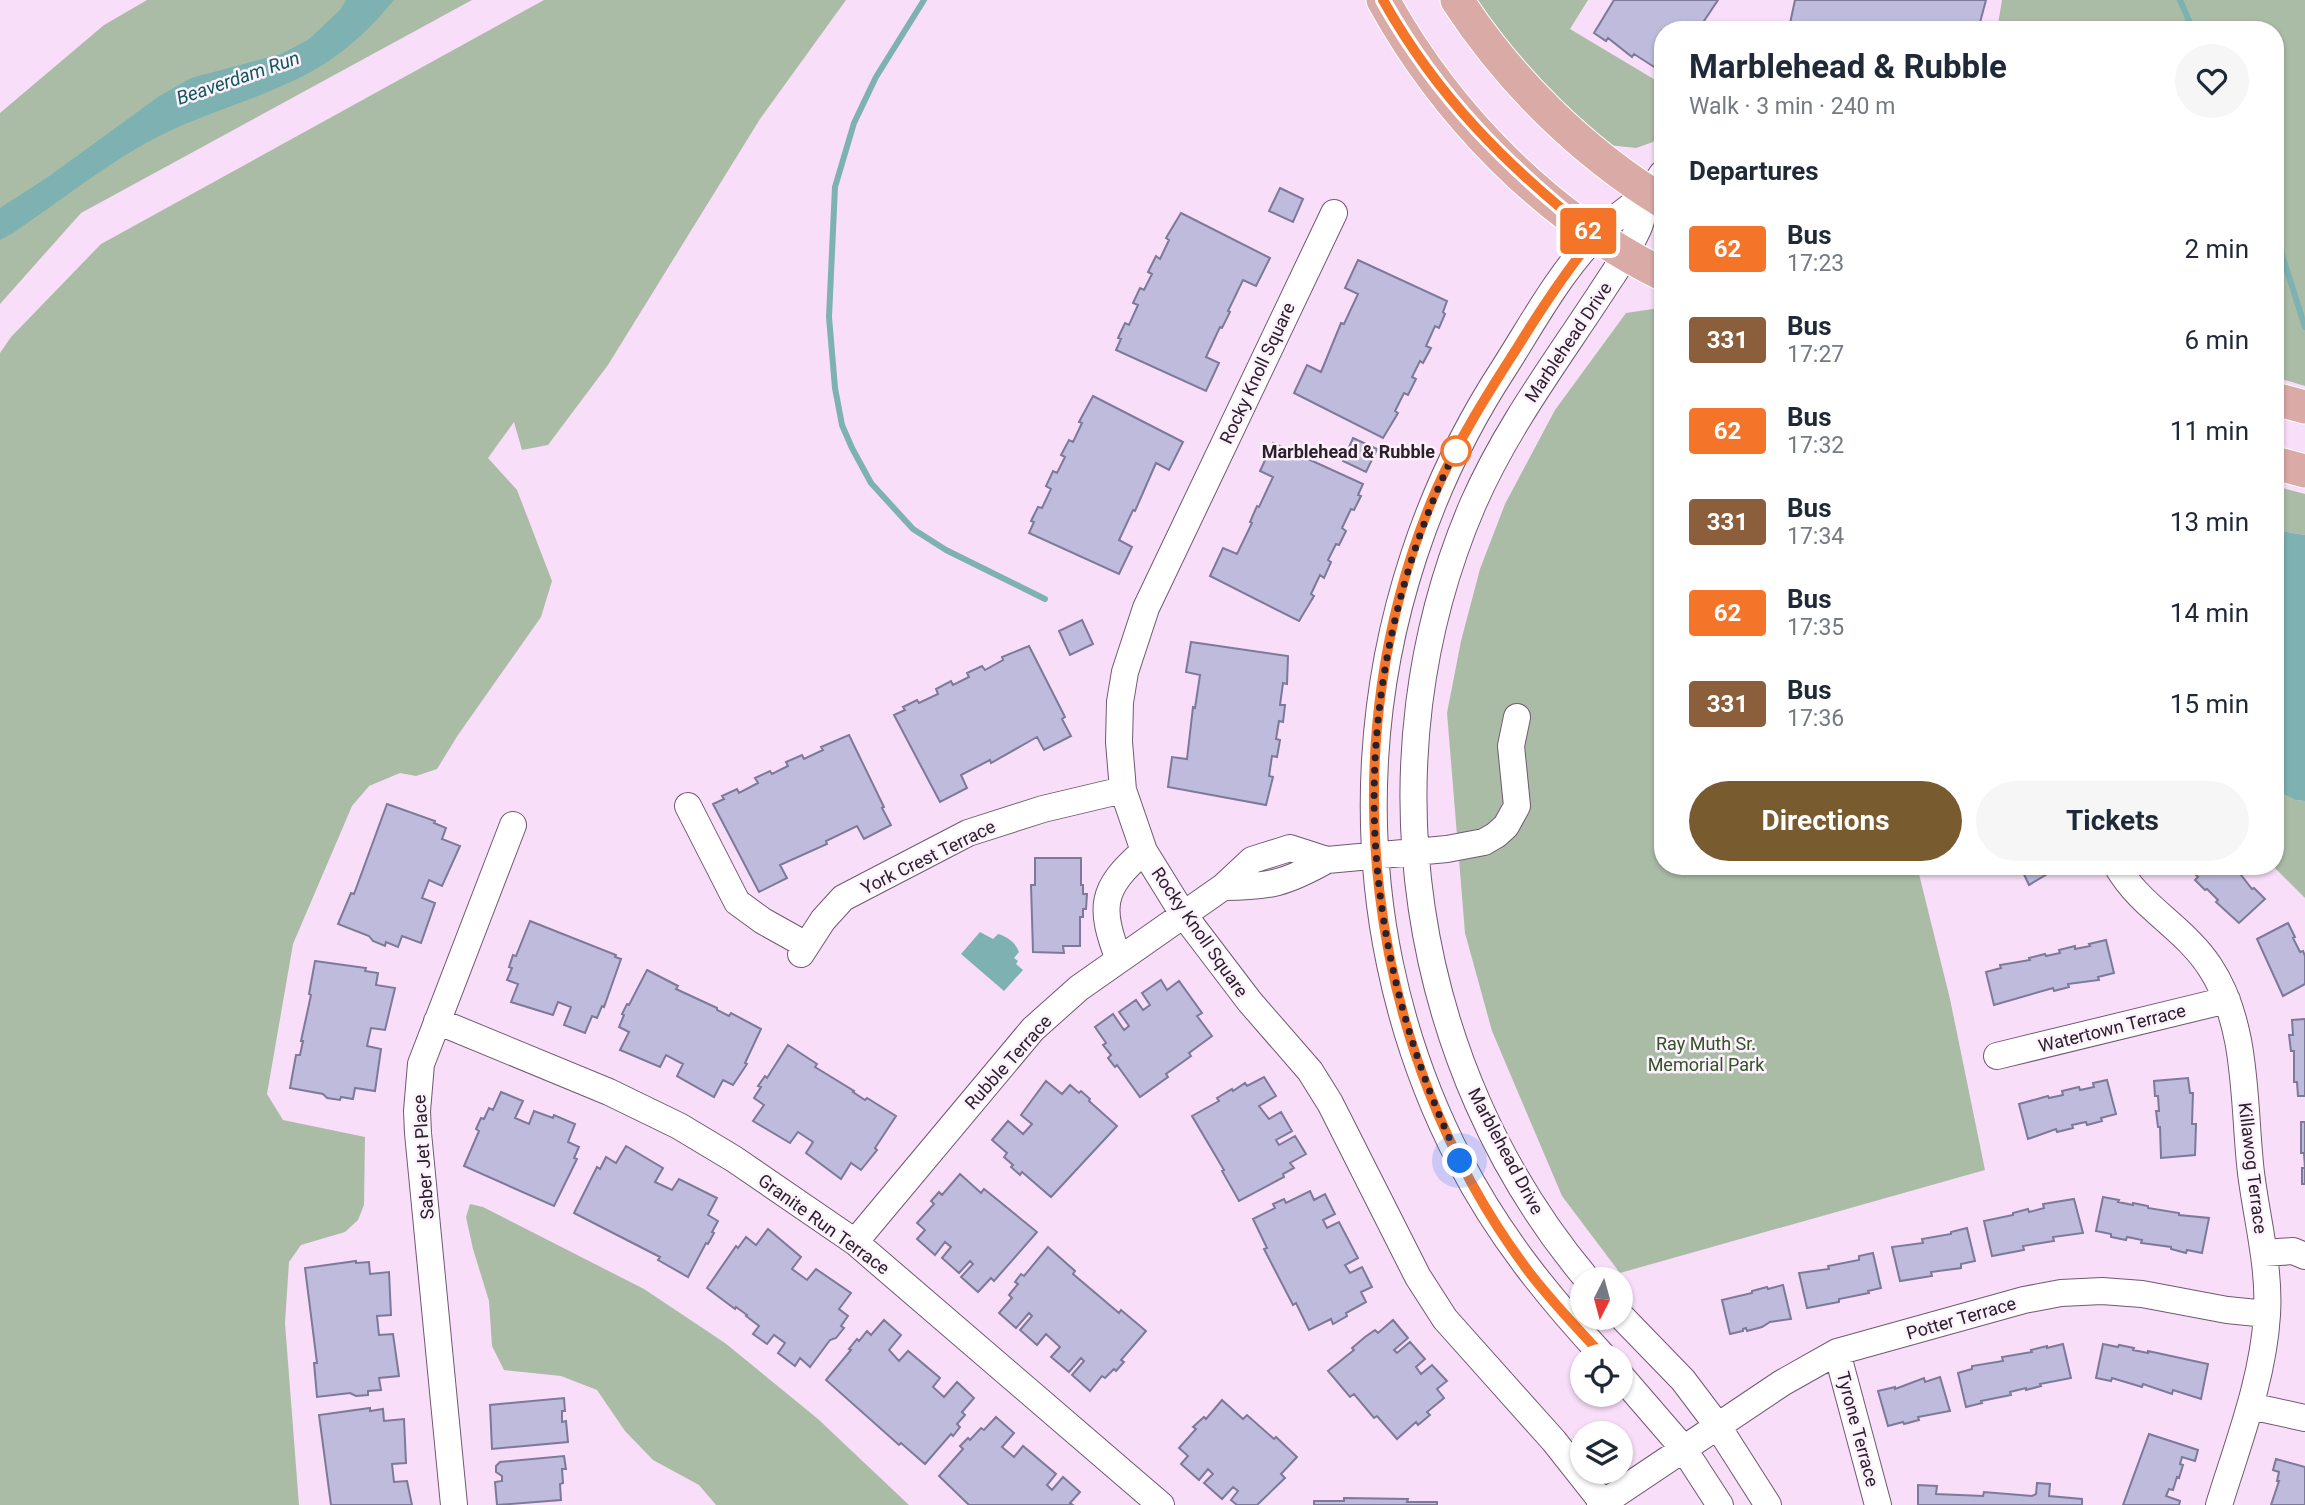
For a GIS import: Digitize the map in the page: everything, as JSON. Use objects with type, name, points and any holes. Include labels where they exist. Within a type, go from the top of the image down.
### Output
[{"type":"main road","points":[[1383,0],[1430,75],[1515,170],[1595,236],[1654,270]]},
{"type":"main road","points":[[1457,0],[1509,69],[1559,122],[1606,162],[1654,188]]},
{"type":"main road","points":[[2284,401],[2305,407]]},
{"type":"main road","points":[[2284,465],[2305,471]]},
{"type":"street","points":[[1592,1344],[1530,1273],[1480,1198],[1444,1128],[1411,1041],[1399,999],[1380,904],[1375,856],[1374,802],[1379,698],[1397,610],[1416,544],[1437,489],[1462,438],[1490,388],[1574,261],[1595,236],[1618,215],[1654,192]]},
{"type":"street","name":"Marblehead Drive","points":[[1577,1267],[1562,1249],[1517,1179],[1481,1111],[1449,1029],[1434,978],[1419,899],[1414,852],[1413,803],[1418,703],[1438,608],[1453,556],[1473,504],[1523,409],[1626,255],[1654,198]]},
{"type":"street","name":"Rocky Knoll Square","points":[[1334,213],[1150,598],[1134,641],[1120,702],[1119,742],[1123,790],[1144,851],[1183,914],[1250,1003],[1310,1071],[1418,1277],[1445,1319],[1554,1441],[1602,1504]]},
{"type":"street","name":"Rubble Terrace","points":[[855,1242],[1033,1029],[1079,988],[1223,887],[1252,860],[1290,848],[1327,860],[1375,856],[1462,847],[1484,842],[1496,835],[1506,826],[1517,806],[1511,746],[1517,717]]},
{"type":"street","name":"York Crest Terrace","points":[[688,806],[737,902],[804,949],[822,920],[843,898],[968,833],[1043,809],[1123,790]]},
{"type":"street","name":"Saber Jet Place","points":[[454,1505],[417,1111],[421,1063],[513,825]]},
{"type":"street","points":[[1119,960],[1106,922],[1107,896],[1125,868],[1144,851]]},
{"type":"street","name":"Killawog Terrace","points":[[2124,875],[2142,900],[2192,946],[2210,967],[2227,1000],[2240,1058],[2251,1175],[2264,1253],[2267,1314],[2262,1356],[2250,1406],[2219,1505]]},
{"type":"street","name":"Watertown Terrace","points":[[1997,1056],[2227,1000]]},
{"type":"street","name":"Granite Run Terrace","points":[[437,1021],[609,1092],[679,1126],[734,1159],[855,1242],[1161,1505]]},
{"type":"street","points":[[2264,1253],[2293,1251],[2305,1256]]},
{"type":"street","name":"Potter Terrace","points":[[1683,1448],[1782,1383],[1837,1352],[2024,1300],[2062,1293],[2102,1291],[2142,1294],[2227,1310],[2267,1314]]},
{"type":"street","points":[[1633,1328],[1683,1380],[1717,1425],[1768,1505]]},
{"type":"street","name":"Tyrone Terrace","points":[[1837,1352],[1878,1505]]},
{"type":"street","points":[[1633,1390],[1683,1448],[1720,1505]]},
{"type":"street","points":[[2250,1406],[2305,1418]]},
{"type":"street","points":[[1602,1504],[1683,1448]]},
{"type":"green space","points":[[147,0],[472,0],[81,213],[0,304],[0,113],[104,25]]},
{"type":"green space","points":[[544,0],[846,0],[760,119],[608,365],[548,445],[522,450],[514,422],[488,458],[517,490],[552,581],[541,617],[437,769],[416,776],[400,773],[369,786],[352,806],[293,944],[267,1094],[283,1120],[365,1137],[364,1205],[358,1220],[345,1232],[301,1245],[289,1262],[285,1323],[299,1505],[0,1505],[0,353],[11,337],[101,244]]},
{"type":"green space","points":[[1473,0],[1588,0],[1570,29],[1654,79],[1654,141],[1636,148],[1608,145],[1553,97]]},
{"type":"green space","points":[[2002,0],[2305,0],[2305,386],[2284,380],[2284,21],[1998,21]]},
{"type":"green space","name":"Ray Muth Sr. Memorial Park","points":[[1654,309],[1654,875],[1919,875],[1950,999],[1985,1170],[1633,1269],[1633,1267],[1615,1267],[1562,1196],[1492,1031],[1465,933],[1447,713],[1461,641],[1480,569],[1505,504],[1555,410],[1626,313]]},
{"type":"green space","points":[[2284,488],[2305,494],[2305,535],[2284,532]]},
{"type":"green space","points":[[2284,794],[2305,801],[2305,898],[2282,875]]},
{"type":"green space","points":[[470,1204],[483,1207],[644,1289],[725,1343],[818,1419],[909,1505],[716,1505],[699,1485],[653,1460],[625,1431],[597,1390],[561,1376],[504,1370],[492,1346],[489,1301],[466,1217]]},
{"type":"water","name":"Beaverdam Run","points":[[346,0],[394,0],[363,34],[327,62],[284,85],[191,121],[146,143],[0,240],[0,208],[48,177],[158,97],[191,78],[281,54],[308,40],[340,10]]},
{"type":"water","points":[[2284,532],[2305,535],[2305,801],[2284,794]]},
{"type":"water","points":[[980,932],[993,939],[998,934],[1005,937],[1019,952],[1014,958],[1023,970],[1004,991],[961,954]]},
{"type":"building","points":[[1614,0],[1718,0],[1704,21],[1654,21],[1654,67],[1634,54],[1632,57],[1608,38],[1606,41],[1594,33]]},
{"type":"building","points":[[1795,0],[1986,0],[1980,21],[1790,21]]},
{"type":"building","points":[[1280,188],[1303,199],[1293,222],[1269,211]]},
{"type":"building","points":[[1181,213],[1270,258],[1256,286],[1243,280],[1228,311],[1230,312],[1222,328],[1220,327],[1206,357],[1219,363],[1206,391],[1116,350],[1125,323],[1129,325],[1138,305],[1133,303],[1140,288],[1144,290],[1152,274],[1148,272],[1156,256],[1160,259],[1169,240],[1166,238]]},
{"type":"building","points":[[1358,260],[1447,301],[1439,328],[1435,326],[1426,346],[1431,348],[1423,363],[1420,361],[1412,377],[1416,379],[1408,395],[1404,393],[1395,411],[1398,413],[1383,438],[1294,393],[1307,365],[1321,372],[1341,323],[1344,324],[1358,294],[1345,288]]},
{"type":"building","points":[[1093,396],[1183,442],[1169,470],[1156,463],[1135,511],[1133,510],[1119,540],[1132,547],[1119,574],[1029,533],[1038,507],[1042,508],[1051,489],[1046,486],[1053,471],[1057,473],[1065,457],[1061,455],[1069,440],[1073,442],[1082,423],[1079,422]]},
{"type":"building","points":[[1353,438],[1377,449],[1366,472],[1343,461]]},
{"type":"building","points":[[1273,443],[1363,484],[1358,495],[1361,496],[1342,528],[1346,531],[1339,545],[1336,544],[1328,560],[1331,562],[1324,578],[1320,575],[1311,594],[1314,596],[1299,621],[1210,576],[1223,548],[1237,554],[1252,523],[1250,522],[1257,506],[1259,507],[1273,477],[1260,471]]},
{"type":"building","points":[[1082,620],[1093,644],[1070,655],[1059,631]]},
{"type":"building","points":[[1191,642],[1288,656],[1287,684],[1283,683],[1280,705],[1285,705],[1283,722],[1279,721],[1276,739],[1280,740],[1277,757],[1272,756],[1269,776],[1273,777],[1266,805],[1168,787],[1172,757],[1187,759],[1200,675],[1186,672]]},
{"type":"building","points":[[1029,646],[1065,717],[1062,719],[1071,736],[1044,750],[1037,737],[991,763],[990,760],[961,775],[967,788],[940,802],[894,715],[917,700],[919,703],[938,694],[936,689],[951,681],[953,685],[969,677],[967,673],[982,666],[985,670],[1003,660],[1002,657]]},
{"type":"building","points":[[849,735],[891,825],[864,839],[857,826],[826,841],[827,844],[780,865],[787,878],[759,892],[713,804],[737,789],[739,793],[758,783],[755,778],[788,766],[786,762],[802,755],[804,759],[823,750],[821,747]]},
{"type":"building","points":[[387,804],[435,821],[434,823],[446,828],[442,839],[460,846],[442,886],[429,880],[422,898],[435,903],[421,943],[402,936],[398,947],[386,942],[385,946],[373,941],[369,936],[338,924],[351,893],[354,894]]},
{"type":"building","points":[[1035,858],[1081,858],[1081,885],[1083,894],[1087,894],[1086,909],[1083,909],[1083,917],[1080,917],[1080,946],[1063,946],[1064,953],[1033,952],[1031,885],[1035,885]]},
{"type":"building","points":[[2024,875],[2046,875],[2029,885]]},
{"type":"building","points":[[2196,875],[2241,875],[2252,889],[2265,899],[2239,923],[2195,880],[2198,877]]},
{"type":"building","points":[[530,921],[621,959],[604,1007],[602,1006],[597,1018],[592,1016],[585,1033],[564,1025],[571,1007],[558,1002],[553,1015],[511,1002],[518,984],[507,980],[512,968],[509,967]]},
{"type":"building","points":[[2288,923],[2300,952],[2303,951],[2305,956],[2305,984],[2283,996],[2257,939]]},
{"type":"building","points":[[2106,940],[2114,973],[2098,977],[2099,980],[2068,984],[2069,987],[2054,991],[2053,988],[1994,1005],[1986,972],[2001,968],[2000,965],[2060,953],[2059,950],[2075,946],[2075,949],[2090,946],[2089,944]]},
{"type":"building","points":[[315,961],[366,968],[365,971],[378,973],[376,985],[395,988],[385,1030],[371,1028],[367,1046],[381,1049],[375,1091],[355,1088],[353,1099],[341,1097],[340,1100],[290,1088],[296,1055],[300,1055],[303,1041]]},
{"type":"building","points":[[647,970],[678,986],[676,989],[761,1029],[745,1063],[747,1064],[733,1085],[723,1080],[714,1097],[677,1076],[683,1064],[666,1055],[660,1067],[620,1050],[629,1032],[619,1027],[624,1015],[622,1014]]},
{"type":"building","points":[[1161,980],[1167,990],[1179,981],[1202,1013],[1197,1016],[1212,1036],[1166,1074],[1168,1077],[1140,1097],[1117,1065],[1115,1067],[1108,1058],[1111,1055],[1103,1045],[1106,1043],[1095,1027],[1113,1014],[1124,1030],[1129,1026],[1119,1012],[1136,1000],[1143,1010],[1150,1005],[1142,993]]},
{"type":"building","points":[[2305,1019],[2305,1096],[2298,1096],[2297,1082],[2294,1082],[2294,1051],[2291,1051],[2289,1035],[2293,1035],[2292,1020]]},
{"type":"building","points":[[788,1045],[817,1064],[815,1067],[865,1100],[867,1098],[896,1116],[875,1148],[877,1150],[861,1170],[851,1163],[841,1179],[806,1153],[813,1142],[798,1132],[790,1143],[753,1121],[764,1105],[754,1098],[761,1087],[758,1086],[765,1076],[767,1078]]},
{"type":"building","points":[[1264,1077],[1276,1096],[1259,1106],[1269,1119],[1281,1112],[1292,1131],[1276,1140],[1279,1145],[1295,1136],[1306,1154],[1290,1163],[1294,1168],[1283,1174],[1284,1177],[1239,1201],[1192,1116],[1219,1101],[1217,1098],[1232,1089],[1233,1091],[1245,1083],[1247,1086]]},
{"type":"building","points":[[2188,1078],[2190,1093],[2193,1093],[2192,1124],[2196,1124],[2195,1155],[2161,1158],[2160,1127],[2156,1111],[2159,1111],[2158,1096],[2155,1096],[2154,1081]]},
{"type":"building","points":[[2107,1080],[2116,1114],[2101,1118],[2102,1121],[2072,1125],[2073,1128],[2057,1132],[2056,1129],[2028,1139],[2019,1104],[2063,1095],[2062,1091],[2079,1087],[2080,1090],[2094,1087],[2093,1083]]},
{"type":"building","points":[[1046,1081],[1062,1094],[1070,1085],[1079,1093],[1081,1091],[1117,1126],[1051,1197],[1022,1172],[1020,1175],[1011,1167],[1013,1165],[1004,1157],[1007,1153],[992,1140],[1008,1121],[1023,1134],[1032,1124],[1021,1115]]},
{"type":"building","points":[[501,1092],[523,1101],[515,1118],[529,1124],[534,1111],[553,1118],[554,1115],[575,1124],[568,1142],[579,1147],[574,1158],[577,1159],[554,1206],[464,1166],[479,1131],[476,1129],[481,1118],[484,1119],[489,1108],[493,1110]]},
{"type":"building","points":[[2301,1122],[2305,1122],[2305,1168],[2304,1153],[2301,1153]]},
{"type":"building","points":[[626,1146],[663,1168],[655,1182],[672,1190],[679,1179],[717,1198],[708,1215],[718,1221],[712,1232],[714,1233],[688,1277],[658,1260],[660,1257],[574,1213],[597,1167],[600,1169],[606,1157],[616,1163]]},
{"type":"building","points":[[2302,1168],[2305,1168],[2305,1184],[2302,1184]]},
{"type":"building","points":[[960,1174],[981,1193],[984,1189],[1037,1232],[994,1281],[991,1278],[978,1292],[961,1277],[973,1264],[970,1261],[959,1273],[942,1258],[951,1247],[945,1242],[935,1255],[917,1239],[925,1230],[917,1223],[934,1204],[931,1201],[939,1192],[942,1195]]},
{"type":"building","points":[[1310,1191],[1314,1200],[1325,1194],[1335,1214],[1323,1220],[1327,1228],[1339,1222],[1358,1258],[1345,1265],[1350,1273],[1362,1267],[1372,1287],[1361,1292],[1366,1302],[1346,1313],[1347,1316],[1333,1324],[1331,1319],[1309,1330],[1264,1249],[1267,1248],[1253,1219],[1275,1208],[1273,1204],[1284,1199],[1286,1203]]},
{"type":"building","points":[[2103,1197],[2179,1215],[2209,1218],[2202,1253],[2187,1250],[2186,1253],[2171,1247],[2141,1243],[2142,1240],[2111,1237],[2111,1234],[2096,1231]]},
{"type":"building","points":[[2074,1199],[2083,1233],[2053,1237],[2054,1241],[2023,1246],[2024,1250],[1992,1256],[1984,1221],[2028,1209],[2029,1212],[2044,1208],[2043,1204]]},
{"type":"building","points":[[1967,1228],[1975,1261],[1961,1264],[1961,1268],[1931,1272],[1932,1276],[1900,1281],[1892,1247],[1923,1243],[1922,1239]]},
{"type":"building","points":[[768,1229],[801,1257],[792,1269],[807,1280],[816,1269],[851,1293],[839,1309],[848,1316],[841,1326],[844,1328],[836,1338],[830,1340],[810,1367],[800,1358],[795,1366],[778,1353],[785,1343],[774,1335],[767,1344],[753,1334],[759,1326],[707,1288],[736,1246],[738,1248],[746,1237],[756,1245]]},
{"type":"building","points":[[1048,1247],[1075,1271],[1073,1274],[1119,1313],[1121,1310],[1146,1331],[1121,1360],[1124,1362],[1116,1371],[1114,1369],[1105,1378],[1102,1376],[1090,1391],[1072,1375],[1084,1361],[1081,1358],[1069,1372],[1051,1357],[1060,1347],[1046,1334],[1037,1345],[1020,1330],[1032,1316],[1029,1313],[1016,1328],[999,1313],[1012,1298],[1009,1295],[1018,1284],[1015,1282],[1021,1274],[1024,1276]]},
{"type":"building","points":[[1873,1253],[1881,1288],[1839,1299],[1839,1302],[1807,1308],[1799,1273],[1829,1269],[1828,1266],[1859,1260],[1859,1256]]},
{"type":"building","points":[[356,1261],[369,1262],[370,1274],[389,1272],[391,1315],[377,1316],[379,1335],[393,1334],[399,1376],[379,1378],[381,1390],[368,1391],[368,1395],[356,1396],[350,1393],[317,1397],[314,1363],[317,1363],[305,1268]]},
{"type":"building","points":[[1783,1285],[1791,1319],[1770,1322],[1762,1327],[1747,1331],[1746,1328],[1730,1334],[1722,1300]]},
{"type":"building","points":[[884,1320],[901,1335],[889,1350],[899,1361],[908,1351],[940,1378],[933,1387],[944,1397],[957,1382],[974,1398],[962,1412],[965,1415],[957,1424],[960,1427],[925,1464],[901,1443],[899,1445],[826,1380],[857,1339],[859,1341],[867,1331],[871,1335]]},
{"type":"building","points":[[1393,1320],[1408,1338],[1394,1350],[1397,1353],[1410,1342],[1425,1359],[1416,1367],[1421,1374],[1432,1365],[1447,1381],[1437,1389],[1444,1398],[1427,1412],[1430,1415],[1418,1425],[1416,1422],[1397,1439],[1377,1416],[1374,1418],[1354,1394],[1350,1397],[1328,1371],[1354,1350],[1352,1348],[1365,1337],[1375,1330],[1378,1333]]},
{"type":"building","points":[[2063,1344],[2071,1378],[2010,1392],[2011,1395],[1966,1407],[1958,1373],[1972,1369],[1972,1366],[2003,1361],[2002,1357]]},
{"type":"building","points":[[2103,1344],[2208,1364],[2201,1399],[2173,1390],[2172,1394],[2143,1384],[2142,1387],[2112,1378],[2111,1381],[2096,1378]]},
{"type":"building","points":[[1940,1377],[1950,1411],[1888,1426],[1878,1391],[1895,1389],[1924,1378],[1925,1382]]},
{"type":"building","points":[[564,1398],[562,1422],[566,1421],[568,1442],[492,1449],[490,1405]]},
{"type":"building","points":[[1222,1400],[1243,1419],[1247,1415],[1274,1439],[1276,1437],[1297,1457],[1281,1474],[1285,1478],[1257,1505],[1237,1505],[1231,1500],[1238,1491],[1233,1487],[1222,1499],[1204,1483],[1213,1474],[1208,1469],[1199,1480],[1181,1464],[1188,1456],[1179,1448],[1196,1429],[1193,1427],[1204,1417],[1206,1419]]},
{"type":"building","points":[[370,1408],[370,1411],[383,1409],[384,1421],[404,1419],[406,1463],[392,1464],[394,1482],[407,1481],[412,1505],[331,1505],[319,1415]]},
{"type":"building","points":[[996,1417],[1014,1433],[1002,1447],[1014,1457],[1023,1446],[1056,1474],[1047,1485],[1052,1490],[1063,1477],[1080,1492],[1070,1503],[1073,1505],[969,1505],[939,1476],[963,1449],[960,1446],[981,1428],[984,1430]]},
{"type":"building","points":[[2149,1434],[2198,1450],[2195,1461],[2182,1457],[2180,1464],[2183,1465],[2179,1478],[2177,1477],[2173,1490],[2169,1489],[2166,1496],[2180,1501],[2179,1505],[2123,1505]]},
{"type":"building","points":[[564,1456],[566,1469],[562,1469],[561,1500],[497,1505],[495,1482],[502,1481],[502,1476],[496,1472],[496,1466],[500,1462]]},
{"type":"building","points":[[2276,1459],[2305,1467],[2305,1505],[2271,1505],[2279,1481],[2279,1472],[2273,1470]]},
{"type":"building","points":[[2037,1483],[2050,1484],[2049,1496],[2082,1499],[2082,1505],[1918,1505],[1918,1485],[1937,1486],[1936,1494],[1983,1496],[1984,1492],[2032,1496],[2036,1494]]},
{"type":"building","points":[[1344,1498],[1408,1499],[1407,1502],[1437,1502],[1437,1505],[1314,1505],[1314,1501],[1344,1501]]},
{"type":"waterway","points":[[924,0],[876,77],[854,123],[835,187],[829,317],[835,388],[842,425],[871,483],[913,529],[946,550],[1045,599]]},
{"type":"waterway","points":[[2180,0],[2189,21]]},
{"type":"waterway","points":[[2284,261],[2305,327]]},
{"type":"bus line","name":"62","points":[[1383,0],[1430,75],[1472,125],[1515,170],[1595,236],[1574,261],[1490,388],[1437,489],[1416,544],[1391,635],[1379,698],[1374,802],[1375,856],[1388,952],[1411,1041],[1426,1084],[1444,1128],[1480,1198],[1530,1273],[1592,1344]]},
{"type":"place","name":"Marblehead & Rubble","points":[[1456,451]]},
{"type":"route","points":[[1456,451],[1457,447],[1416,544],[1391,635],[1379,698],[1374,802],[1375,856],[1380,904],[1399,999],[1426,1084],[1460,1161]]}]
